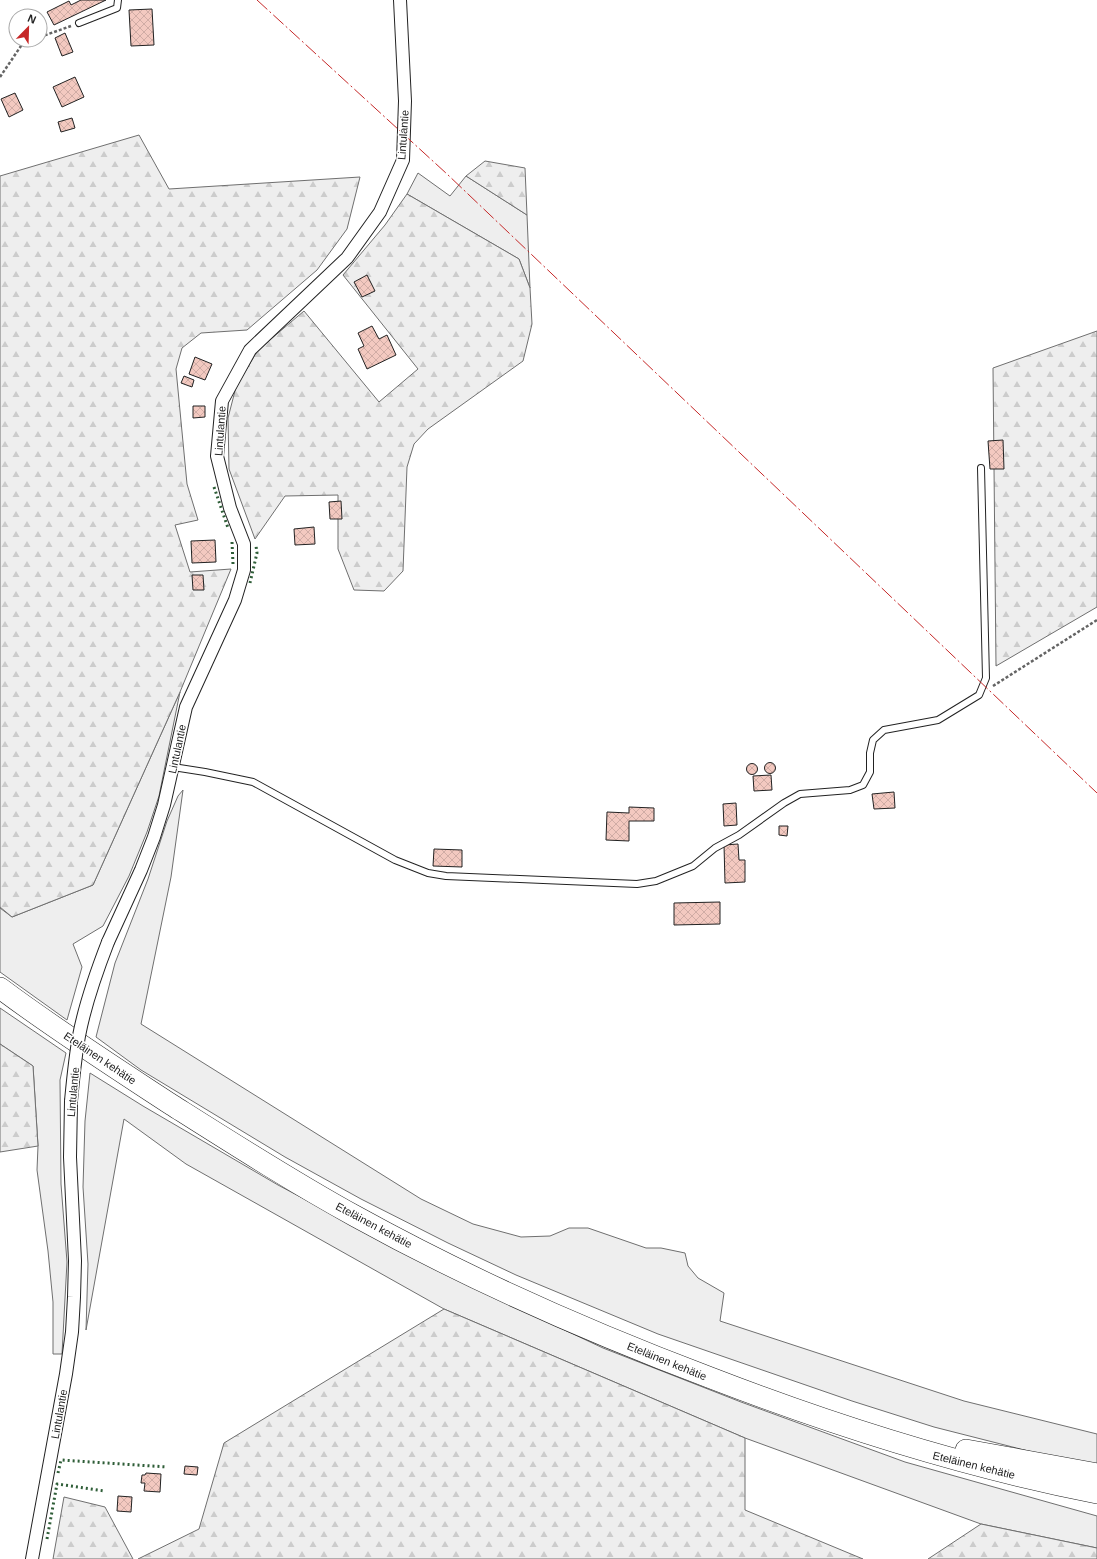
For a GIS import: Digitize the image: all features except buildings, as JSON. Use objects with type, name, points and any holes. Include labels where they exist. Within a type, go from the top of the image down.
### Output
[{"type":"highway","name":"Eteläinen kehätie","points":[[0,988],[109,1064],[264,1162],[354,1215],[459,1269],[598,1333],[663,1360],[785,1406],[890,1442],[1097,1482]]},
{"type":"highway","name":"Eteläinen kehätie","points":[[953,1454],[1097,1494]]},
{"type":"highway","points":[[953,1454],[1097,1474]]},
{"type":"highway","points":[[953,1454],[1060,1493],[1097,1501]]},
{"type":"street","name":"Lintulantie","points":[[32,1559],[66,1374],[72,1325],[75,1261],[70,1157],[71,1101],[83,1017],[90,992],[108,942],[141,870],[154,837],[164,805],[186,707],[235,600],[244,570],[244,544],[230,508],[217,456],[222,401],[250,350],[347,258],[380,212],[404,160],[405,101],[400,0]]},
{"type":"lane","points":[[79,23],[117,8],[118,0]]},
{"type":"lane","points":[[173,767],[253,782],[395,860],[428,874],[637,884],[656,881],[693,866],[715,848],[739,835],[784,803],[800,794],[850,790],[862,785],[870,772],[870,753],[873,740],[884,730],[938,720],[979,695],[986,678],[981,468]]},
{"type":"path","points":[[48,34],[79,23]]},
{"type":"path","points":[[0,77],[20,48]]},
{"type":"path","points":[[979,695],[1097,620]]},
{"type":"green space","points":[[139,135],[169,189],[360,177],[347,229],[317,270],[247,330],[201,333],[182,348],[176,369],[187,484],[198,520],[175,525],[190,572],[231,569],[180,692],[93,885],[12,917],[0,907],[0,176]]},
{"type":"green space","points":[[485,161],[525,168],[527,215],[466,176]]},
{"type":"green space","points":[[418,173],[450,196],[466,176],[527,215],[530,288],[519,259],[407,194]]},
{"type":"green space","points":[[407,194],[519,259],[530,288],[532,324],[523,361],[428,429],[414,444],[407,467],[403,571],[384,591],[354,590],[338,549],[338,495],[285,496],[255,539],[229,469],[228,418],[236,387],[258,350],[304,311],[379,402],[418,369],[343,275],[385,225]]},
{"type":"green space","points":[[1097,331],[1097,607],[996,666],[993,368]]},
{"type":"green space","points":[[180,692],[159,796],[147,832],[129,876],[103,926],[73,944],[82,967],[67,1020],[0,972],[0,908],[12,917],[93,885]]},
{"type":"green space","points":[[183,790],[171,877],[141,1024],[421,1199],[473,1224],[521,1237],[550,1236],[569,1228],[588,1228],[646,1248],[661,1248],[685,1253],[688,1266],[698,1278],[724,1293],[720,1321],[964,1401],[1097,1434],[1097,1465],[1040,1454],[934,1427],[852,1401],[658,1334],[516,1275],[448,1243],[361,1199],[285,1157],[141,1070],[96,1037],[115,963],[148,879],[167,821],[178,796]]},
{"type":"green space","points":[[0,1008],[66,1053],[60,1080],[61,1184],[67,1262],[62,1354],[53,1354],[53,1302],[37,1170],[38,1146],[33,1066],[0,1044]]},
{"type":"green space","points":[[0,1044],[33,1066],[38,1146],[0,1152]]},
{"type":"green space","points":[[90,1073],[143,1106],[278,1185],[441,1272],[603,1348],[741,1402],[905,1462],[1097,1516],[1097,1548],[981,1524],[745,1438],[444,1309],[186,1164],[124,1119],[86,1330],[88,1264],[83,1187],[85,1121]]},
{"type":"green space","points":[[444,1309],[745,1438],[745,1510],[863,1559],[138,1559],[199,1529],[224,1443]]},
{"type":"green space","points":[[64,1497],[105,1507],[133,1559],[53,1559]]},
{"type":"green space","points":[[981,1524],[1097,1548],[1097,1559],[928,1559]]},
{"type":"hedge","points":[[214,487],[228,528]]},
{"type":"hedge","points":[[232,542],[233,564]]},
{"type":"hedge","points":[[250,583],[257,553],[256,546]]},
{"type":"hedge","points":[[58,1473],[61,1460],[167,1467]]},
{"type":"hedge","points":[[47,1539],[57,1484],[105,1491]]},
{"type":"power","points":[[257,0],[447,174],[1097,793]]}]
